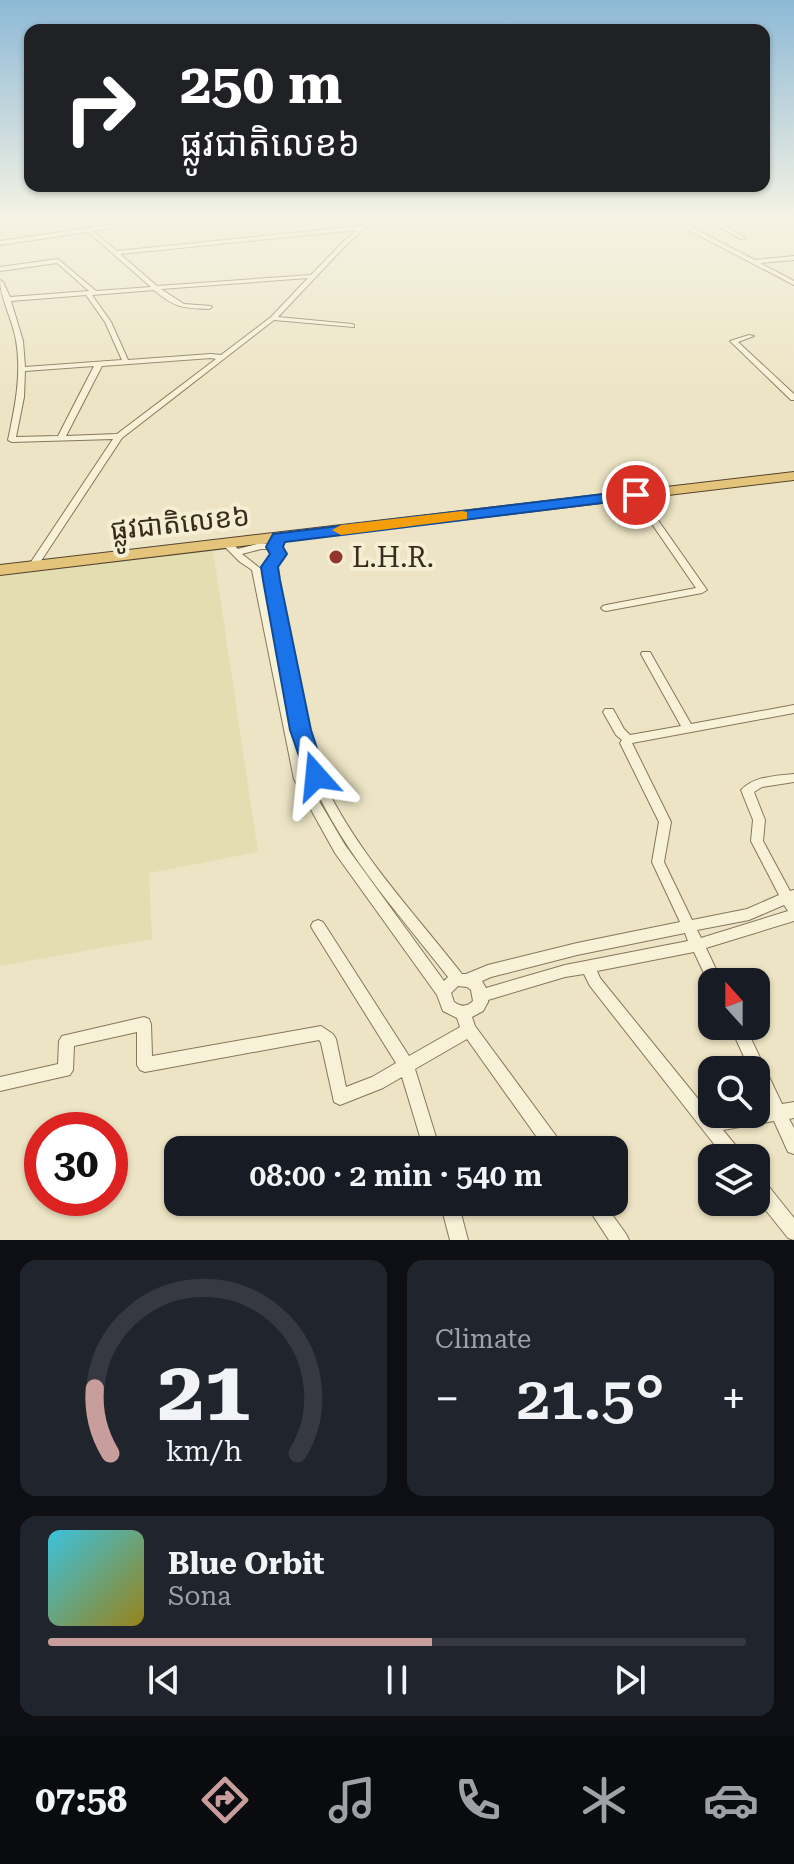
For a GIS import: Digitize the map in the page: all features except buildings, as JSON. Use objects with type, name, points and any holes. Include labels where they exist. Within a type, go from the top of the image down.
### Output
[{"type":"highway","name":"ផ្លូវជាតិលេខ៦","points":[[0,570],[232,548],[794,476]]},
{"type":"street","points":[[73,276],[91,293],[126,362]]},
{"type":"street","points":[[140,276],[183,306],[209,307]]},
{"type":"street","points":[[8,299],[315,276]]},
{"type":"street","points":[[34,565],[119,436],[273,318],[315,276]]},
{"type":"street","points":[[0,282],[20,334],[23,369],[20,405],[12,440],[119,436]]},
{"type":"street","points":[[273,318],[352,326]]},
{"type":"street","points":[[751,336],[733,341],[794,398]]},
{"type":"street","points":[[23,369],[221,357]]},
{"type":"street","points":[[63,439],[62,435],[99,364]]},
{"type":"street","points":[[606,608],[702,590],[636,495]]},
{"type":"street","points":[[232,548],[245,564],[256,569],[300,779],[340,849],[444,992],[448,1006],[463,1013],[477,1008],[482,995],[478,986],[464,980],[352,840],[316,776],[301,730],[271,580],[269,567],[278,554],[276,542]]},
{"type":"street","points":[[646,654],[687,727]]},
{"type":"street","points":[[628,739],[794,709]]},
{"type":"street","points":[[609,712],[620,732],[628,739]]},
{"type":"street","points":[[628,739],[626,743],[665,822],[658,862],[708,968]]},
{"type":"street","points":[[300,779],[316,776]]},
{"type":"street","points":[[793,905],[757,841],[759,820],[747,790],[759,783],[794,778]]},
{"type":"street","points":[[444,992],[449,983],[503,967],[793,905]]},
{"type":"street","points":[[482,995],[587,966],[697,945],[793,905]]},
{"type":"street","points":[[318,926],[406,1065],[428,1136]]},
{"type":"street","points":[[587,966],[595,982],[698,1111]]},
{"type":"street","points":[[463,1013],[469,1030],[546,1136]]},
{"type":"street","points":[[0,1084],[65,1070],[67,1041],[144,1024],[145,1065],[321,1033],[328,1039],[340,1097],[377,1083],[469,1030]]},
{"type":"street","points":[[745,1040],[787,1111],[794,1146]]},
{"type":"street","points":[[711,1128],[724,1144]]},
{"type":"street","points":[[770,1202],[794,1232]]},
{"type":"street","points":[[453,1216],[459,1240]]},
{"type":"street","points":[[603,1216],[620,1240]]},
{"type":"shaded area","points":[[213,550],[258,852],[149,873],[152,939],[0,966],[0,574]]},
{"type":"slow traffic","points":[[341,530],[462,515]]},
{"type":"place","name":"L.H.R.","points":[[336,557]]},
{"type":"route","points":[[316,776],[301,730],[271,580],[269,567],[278,554],[274,547],[278,538],[636,495]]}]
